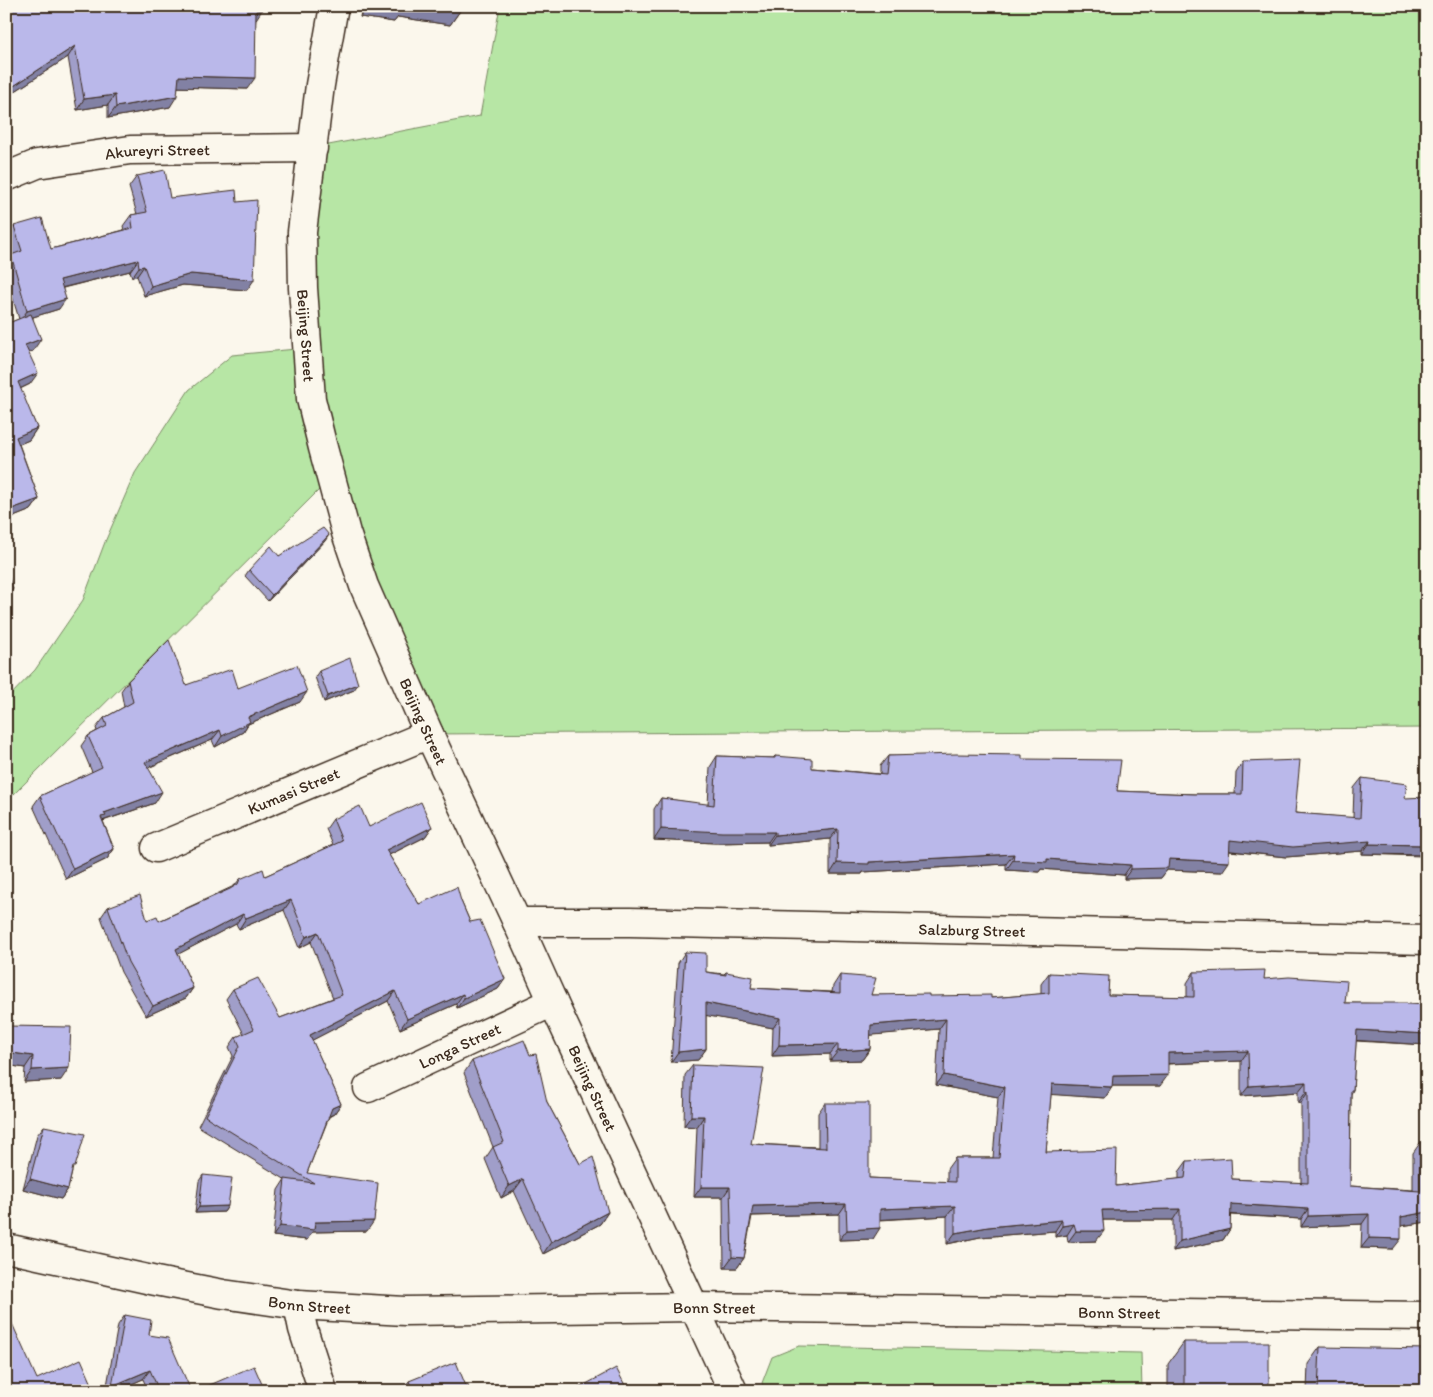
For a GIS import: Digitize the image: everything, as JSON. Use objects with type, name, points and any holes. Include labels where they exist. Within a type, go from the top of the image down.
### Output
[{"type":"street","name":"Beijing Street","points":[[334,6],[320,85],[302,232],[303,288],[312,399],[322,448],[346,533],[361,577],[429,734],[733,1391]]},
{"type":"street","name":"Akureyri Street","points":[[6,177],[37,164],[130,150],[313,148]]},
{"type":"street","name":"Kumasi Street","points":[[156,848],[429,734]]},
{"type":"street","name":"Salzburg Street","points":[[517,922],[630,922],[1427,940]]},
{"type":"street","name":"Longa Street","points":[[368,1088],[552,1002]]},
{"type":"street","name":"Bonn Street","points":[[6,1248],[223,1294],[298,1305],[405,1311],[695,1307],[1427,1316]]},
{"type":"street","points":[[298,1305],[303,1329],[323,1391]]},
{"type":"green space","points":[[500,6],[1427,6],[1427,728],[429,734],[330,479],[6,802],[6,700],[35,670],[83,600],[105,542],[135,473],[189,390],[232,355],[307,348],[313,148],[480,116]]},
{"type":"green space","points":[[799,1346],[1141,1353],[1142,1391],[765,1391],[762,1383],[772,1357]]},
{"type":"building","points":[[6,6],[263,6],[262,10],[256,11],[255,78],[179,76],[177,96],[116,107],[115,95],[84,99],[75,46],[6,91]]},
{"type":"building","points":[[165,170],[170,198],[236,190],[237,202],[257,200],[254,280],[191,274],[151,286],[144,266],[139,267],[138,260],[60,280],[66,299],[27,311],[11,255],[22,251],[14,226],[42,218],[51,249],[133,228],[131,215],[147,212],[137,176]]},
{"type":"building","points":[[31,314],[41,339],[25,345],[38,373],[18,382],[37,428],[16,437],[39,499],[6,511],[6,324]]},
{"type":"building","points":[[323,528],[329,535],[272,595],[249,570],[271,546],[279,556]]},
{"type":"building","points":[[6,570],[13,589],[6,592]]},
{"type":"building","points":[[169,640],[186,685],[232,669],[238,688],[297,665],[307,692],[248,717],[250,722],[222,736],[220,730],[145,762],[162,792],[104,813],[106,816],[101,817],[114,849],[73,869],[40,796],[102,767],[88,736],[107,726],[104,718],[133,702],[128,681]]},
{"type":"building","points":[[350,658],[358,684],[328,696],[319,671]]},
{"type":"building","points":[[1022,755],[1022,759],[1121,760],[1117,791],[1194,794],[1242,794],[1243,762],[1300,760],[1295,813],[1360,818],[1362,778],[1407,784],[1405,798],[1427,797],[1427,845],[1369,844],[1370,841],[1293,847],[1230,840],[1229,862],[1169,859],[1168,868],[1131,869],[1131,865],[1047,859],[1047,862],[1013,860],[1014,854],[869,862],[869,864],[837,863],[838,829],[775,835],[775,832],[661,829],[661,798],[714,805],[717,756],[775,758],[775,756],[812,759],[812,768],[886,775],[888,756]]},
{"type":"building","points":[[421,802],[432,827],[386,850],[419,904],[457,887],[470,922],[480,920],[505,979],[464,998],[463,994],[407,1019],[395,991],[310,1035],[341,1104],[332,1108],[307,1173],[378,1183],[374,1221],[315,1222],[314,1230],[280,1226],[285,1179],[314,1183],[205,1116],[240,1046],[236,1037],[254,1029],[233,989],[258,978],[280,1018],[342,995],[318,932],[306,937],[291,900],[246,918],[243,914],[176,949],[193,988],[153,1006],[128,962],[108,907],[140,895],[147,920],[157,916],[159,921],[230,889],[238,884],[240,879],[263,869],[265,876],[342,841],[333,819],[360,806],[369,827]]},
{"type":"building","points":[[685,952],[706,953],[706,972],[726,975],[726,972],[753,977],[751,988],[840,993],[840,975],[876,978],[871,995],[991,995],[991,998],[1049,993],[1049,973],[1109,976],[1108,995],[1194,997],[1194,972],[1265,970],[1264,979],[1289,977],[1347,981],[1345,1003],[1407,1003],[1427,1005],[1427,1034],[1357,1030],[1353,1090],[1351,1090],[1350,1186],[1420,1191],[1420,1143],[1427,1143],[1427,1212],[1401,1217],[1401,1239],[1369,1238],[1369,1214],[1308,1216],[1308,1209],[1231,1204],[1230,1229],[1180,1241],[1180,1209],[1102,1210],[1104,1231],[1076,1231],[1074,1224],[1062,1226],[1062,1220],[988,1227],[955,1233],[955,1206],[880,1209],[880,1228],[847,1230],[846,1204],[753,1206],[744,1258],[732,1257],[730,1187],[701,1187],[704,1116],[691,1116],[693,1065],[764,1068],[751,1144],[826,1148],[825,1103],[869,1103],[869,1178],[955,1182],[955,1158],[999,1158],[1005,1087],[944,1075],[946,1019],[871,1025],[870,1049],[838,1051],[838,1044],[779,1045],[780,1018],[706,1003],[706,1049],[678,1052]],"holes":[[[1248,1051],[1249,1086],[1306,1082],[1306,1092],[1308,1092],[1308,1183],[1232,1179],[1231,1158],[1187,1161],[1185,1178],[1116,1186],[1117,1150],[1046,1152],[1052,1084],[1112,1087],[1113,1076],[1168,1075],[1168,1053]]]},
{"type":"building","points":[[6,1026],[71,1027],[69,1068],[32,1070],[33,1056],[6,1052]]},
{"type":"building","points":[[524,1040],[530,1055],[536,1054],[547,1102],[580,1164],[593,1157],[608,1212],[551,1242],[523,1179],[509,1186],[493,1147],[504,1142],[472,1061]]},
{"type":"building","points":[[44,1126],[85,1134],[75,1167],[73,1167],[68,1189],[30,1179]]},
{"type":"building","points":[[203,1175],[232,1178],[228,1206],[199,1207]]},
{"type":"building","points":[[125,1315],[151,1320],[149,1335],[168,1338],[191,1391],[159,1391],[150,1370],[112,1386]]},
{"type":"building","points":[[10,1319],[37,1379],[81,1359],[95,1391],[6,1391],[6,1320]]},
{"type":"building","points":[[1184,1342],[1269,1342],[1269,1391],[1184,1391]]},
{"type":"building","points":[[1320,1347],[1427,1349],[1427,1391],[1318,1391]]},
{"type":"building","points":[[456,1362],[470,1391],[413,1391],[409,1381]]},
{"type":"building","points":[[254,1366],[265,1391],[196,1391]]},
{"type":"building","points":[[616,1368],[628,1391],[573,1391]]}]
